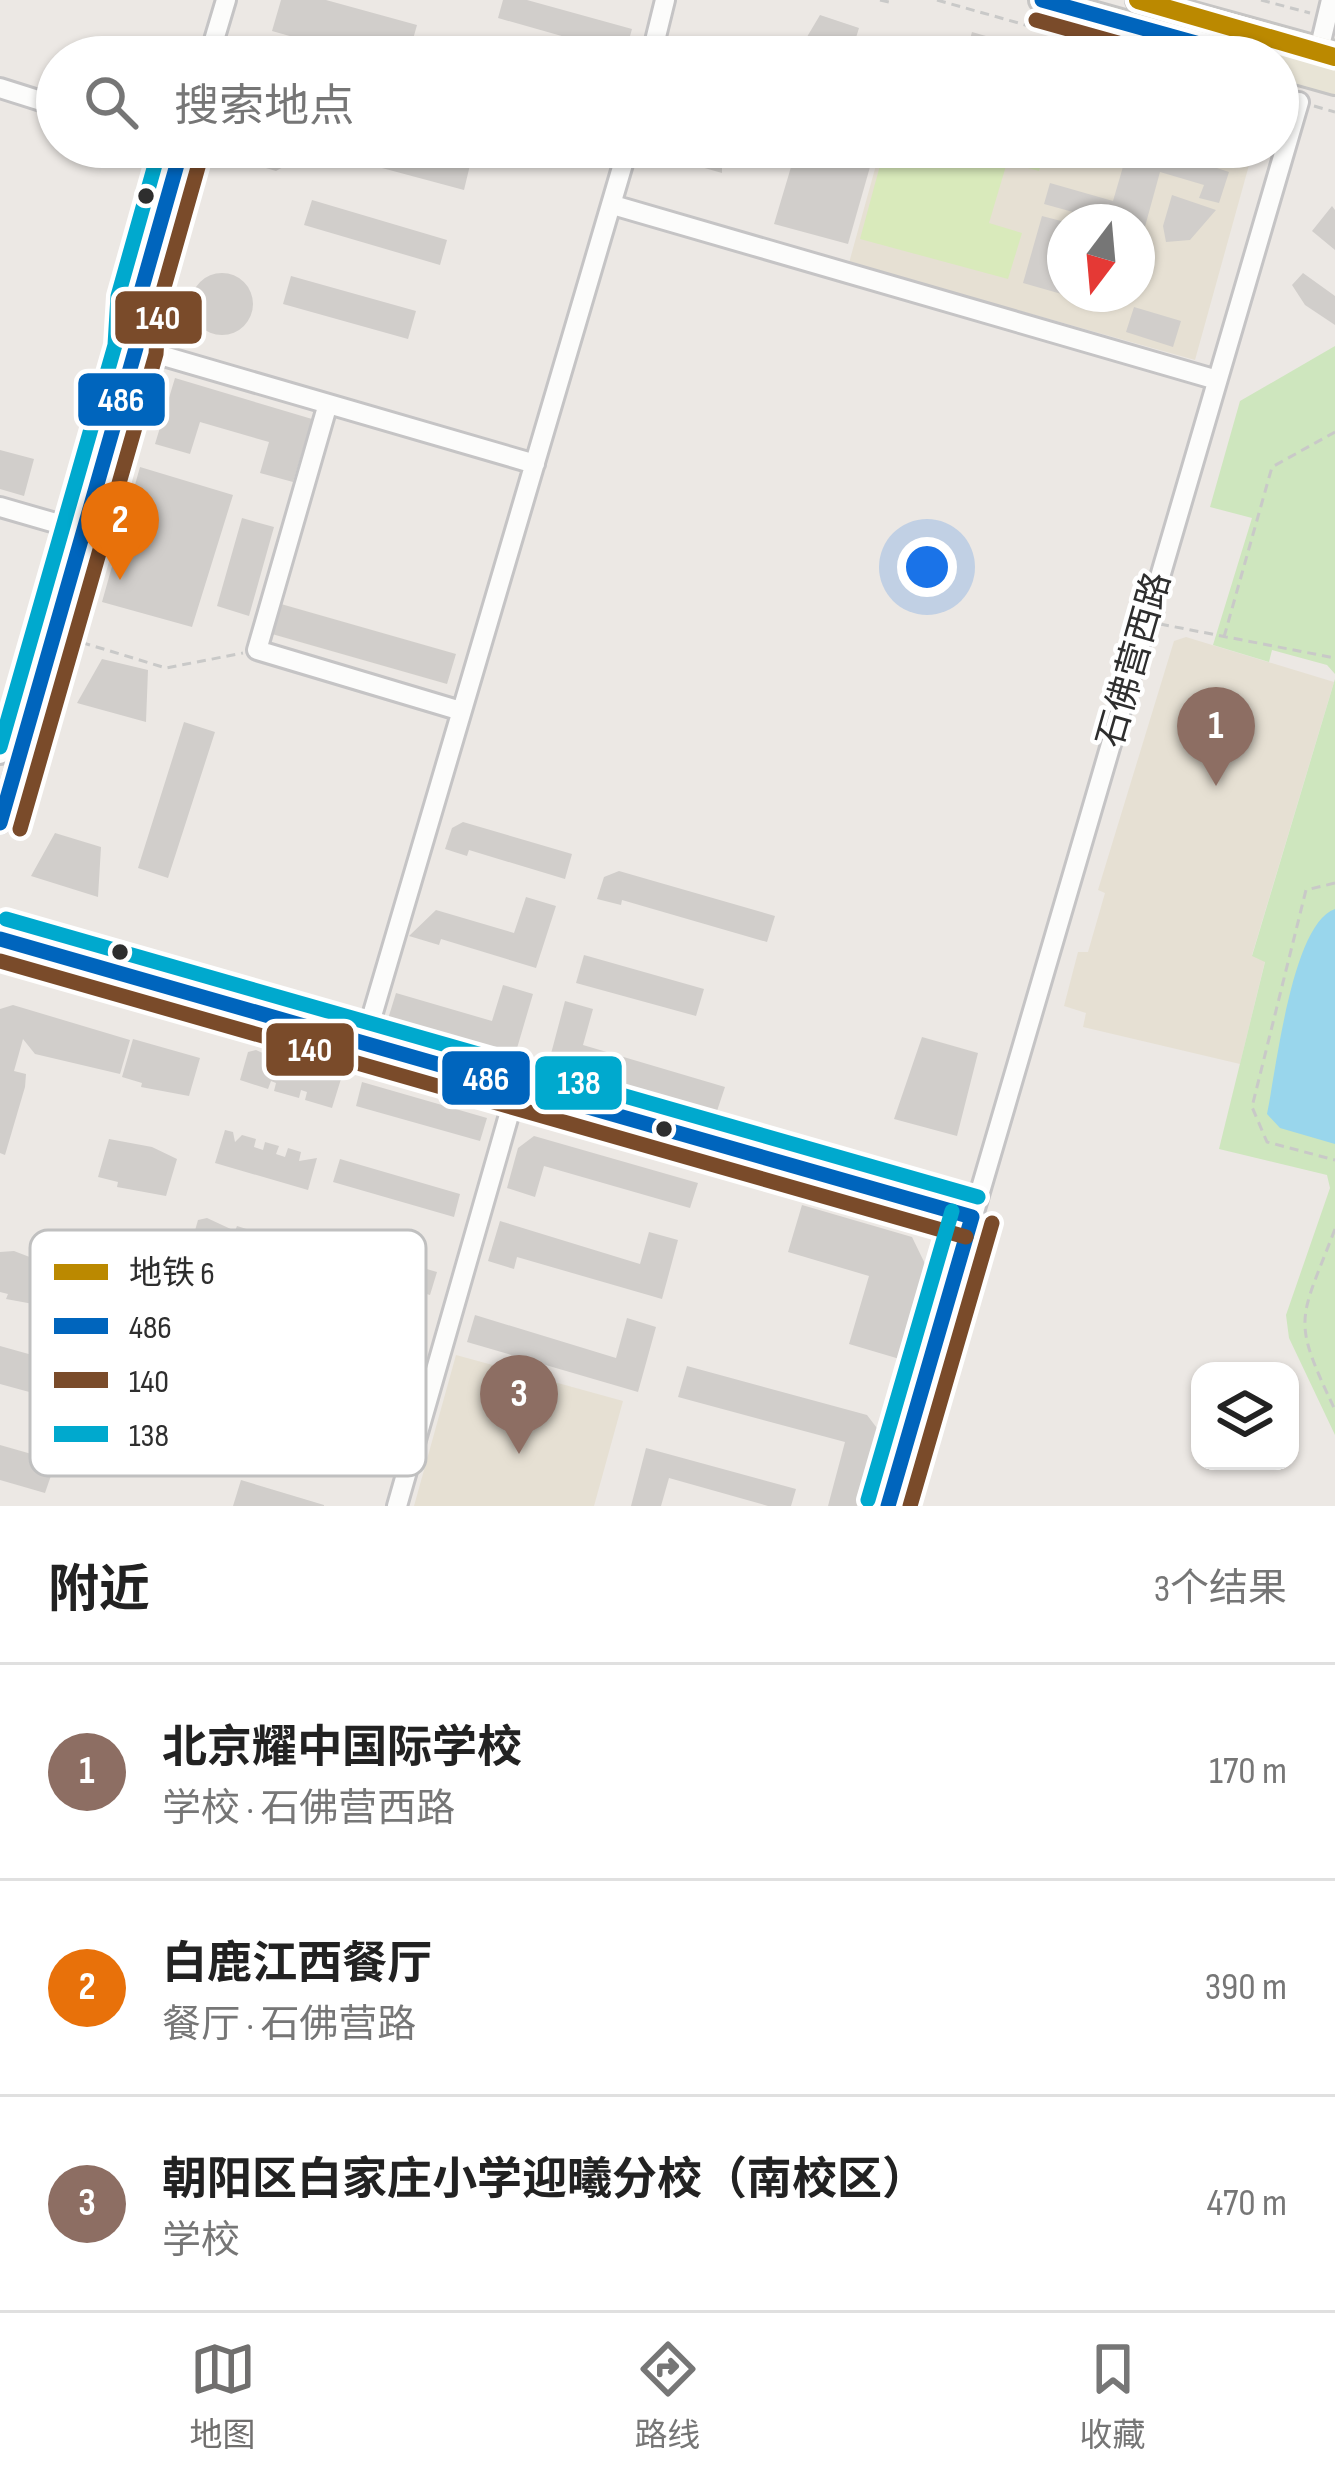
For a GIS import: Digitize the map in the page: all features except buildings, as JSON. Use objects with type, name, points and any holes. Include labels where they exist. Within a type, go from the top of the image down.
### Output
[{"type":"main road","points":[[1042,0],[1171,36]]},
{"type":"main road","points":[[1139,0],[1269,36]]},
{"type":"main road","points":[[1299,72],[1335,82]]},
{"type":"street","points":[[215,36],[226,0]]},
{"type":"street","points":[[656,36],[665,0]]},
{"type":"street","points":[[1327,52],[1329,9]]},
{"type":"street","points":[[0,88],[36,99]]},
{"type":"street","points":[[0,754],[118,344],[139,302],[176,168]]},
{"type":"street","points":[[364,1043],[623,168]]},
{"type":"street","name":"石佛营西路","points":[[888,1506],[1280,168]]},
{"type":"street","points":[[613,205],[1217,380]]},
{"type":"street","points":[[0,823],[136,348],[139,302]]},
{"type":"street","points":[[136,348],[535,464]]},
{"type":"street","points":[[327,406],[257,650],[461,711]]},
{"type":"street","points":[[0,508],[66,526]]},
{"type":"street","points":[[0,939],[972,1217]]},
{"type":"street","points":[[426,1405],[517,1087]]},
{"type":"street","points":[[397,1506],[406,1476]]},
{"type":"path","points":[[880,0],[889,2]]},
{"type":"path","points":[[937,0],[1065,36]]},
{"type":"path","points":[[1261,0],[1329,9]]},
{"type":"path","points":[[1224,637],[1272,467],[1335,432]]},
{"type":"path","points":[[1147,622],[1335,658]]},
{"type":"path","points":[[54,634],[166,668],[257,650]]},
{"type":"path","points":[[1335,884],[1306,890],[1252,1107],[1267,1142],[1335,1160]]},
{"type":"path","points":[[1335,1228],[1304,1310],[1303,1342],[1335,1410]]},
{"type":"shaded area","points":[[875,168],[1248,168],[1195,360],[849,263]]},
{"type":"shaded area","points":[[1186,637],[1334,682],[1252,955],[1265,961],[1240,1064],[1083,1027],[1086,1013],[1064,1006],[1078,952],[1088,952],[1105,893],[1098,890],[1174,641]]},
{"type":"shaded area","points":[[456,1355],[623,1401],[594,1506],[414,1506]]},
{"type":"green space","points":[[879,168],[1005,168],[989,223],[1022,233],[1008,279],[860,239]]},
{"type":"green space","points":[[1335,346],[1335,674],[1327,665],[1272,650],[1269,662],[1213,645],[1252,518],[1210,507],[1240,401]]},
{"type":"green space","points":[[1335,679],[1335,1435],[1289,1338],[1286,1315],[1330,1188],[1327,1175],[1219,1149],[1265,962],[1252,956]]},
{"type":"water","points":[[1335,909],[1335,1144],[1280,1128],[1267,1114],[1297,969],[1320,920]]},
{"type":"metro line","name":"6","points":[[1138,0],[1262,36]]},
{"type":"metro line","name":"6","points":[[1299,47],[1335,57]]},
{"type":"transit line","name":"486","points":[[1042,0],[1171,36]]},
{"type":"transit line","name":"486","points":[[1208,19],[1270,36]]},
{"type":"transit line","name":"140","points":[[1036,20],[1093,36]]},
{"type":"transit line","name":"486","points":[[1299,44],[1335,54]]},
{"type":"transit line","name":"138","points":[[0,747],[115,345],[118,296],[154,168]]},
{"type":"transit line","name":"486","points":[[0,823],[136,348],[138,302],[176,168]]},
{"type":"transit line","name":"140","points":[[20,829],[156,354],[159,305],[198,168]]},
{"type":"transit line","name":"138","points":[[6,919],[978,1197]]},
{"type":"transit line","name":"486","points":[[0,939],[972,1217]]},
{"type":"transit line","name":"140","points":[[0,961],[966,1237]]},
{"type":"transit line","name":"138","points":[[868,1500],[952,1211]]},
{"type":"transit line","name":"486","points":[[888,1506],[972,1217]]},
{"type":"transit line","name":"140","points":[[910,1506],[992,1223]]},
{"type":"place","name":"白鹿江西餐厅","points":[[120,580]]},
{"type":"place","name":"北京耀中国际学校","points":[[1216,786]]},
{"type":"place","name":"朝阳区白家庄小学迎曦分校（南校区）","points":[[519,1454]]}]
